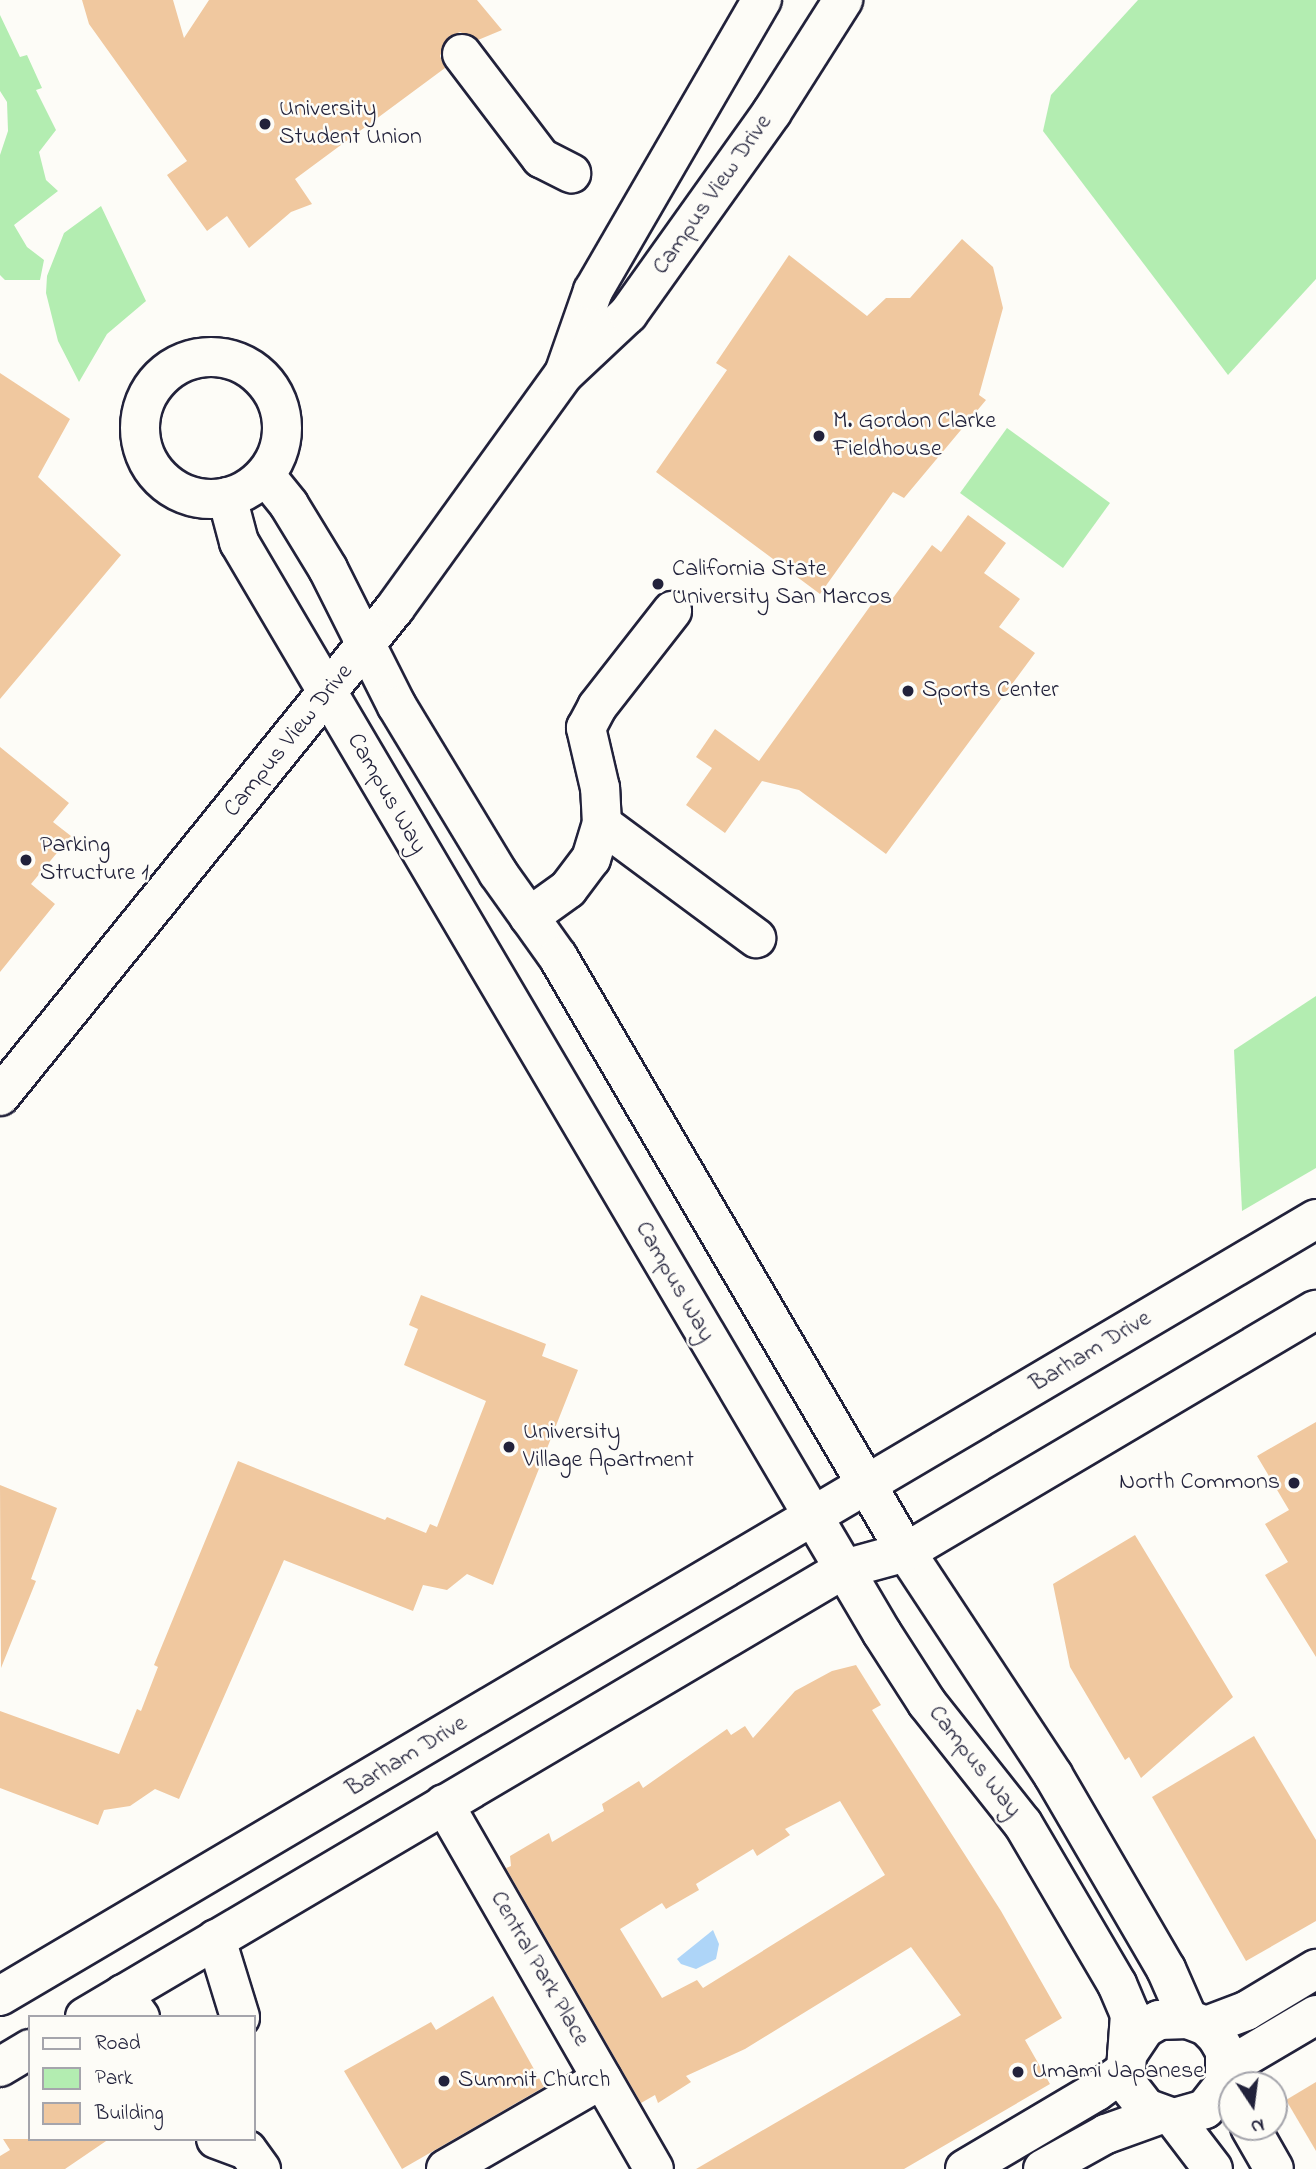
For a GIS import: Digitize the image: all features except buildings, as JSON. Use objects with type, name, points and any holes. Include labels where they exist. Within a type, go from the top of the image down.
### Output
[{"type":"street","name":"Campus View Drive","points":[[564,374],[593,291],[762,0]]},
{"type":"street","name":"Campus View Drive","points":[[0,1096],[366,645],[564,374],[628,314],[779,102],[844,0]]},
{"type":"street","points":[[462,54],[541,158],[571,173]]},
{"type":"street","points":[[218,356],[250,369],[274,392],[283,435],[265,475],[227,498],[205,499],[164,481],[141,443],[146,399],[175,366],[218,356]]},
{"type":"street","points":[[265,475],[289,505],[328,569],[397,706],[529,917],[558,957],[906,1552],[1053,1775],[1197,2022],[1225,2051],[1227,2071]]},
{"type":"street","name":"Campus Way","points":[[227,498],[239,542],[812,1517],[927,1703],[1023,1824],[1117,1984],[1129,2014],[1128,2085],[1136,2097],[1166,2117],[1213,2169]]},
{"type":"street","points":[[529,917],[568,889],[591,859],[602,824],[600,788],[586,728],[597,707],[672,611]]},
{"type":"street","points":[[602,824],[756,938]]},
{"type":"street","name":"Barham Drive","points":[[0,1996],[1316,1219]]},
{"type":"street","points":[[93,2015],[132,2005],[216,1939],[844,1569],[906,1552],[1316,1310]]},
{"type":"street","name":"Central Park Place","points":[[460,1795],[602,2079],[654,2169]]},
{"type":"street","points":[[216,1939],[239,2015]]},
{"type":"street","points":[[965,2169],[1097,2091],[1127,2062],[1145,2028],[1167,2019],[1197,2022],[1246,2011],[1316,1969]]},
{"type":"street","points":[[1241,2071],[1316,2015]]},
{"type":"street","points":[[0,2067],[28,2050]]},
{"type":"street","points":[[446,2169],[602,2079]]},
{"type":"street","points":[[1043,2169],[1106,2134],[1205,2109],[1218,2093]]},
{"type":"street","points":[[222,2141],[247,2150],[261,2169]]},
{"type":"street","points":[[1259,2141],[1274,2169]]},
{"type":"green space","points":[[1138,0],[1316,0],[1316,279],[1228,375],[1043,131],[1051,95]]},
{"type":"green space","points":[[0,15],[20,57],[27,55],[42,88],[36,90],[56,130],[39,152],[46,180],[58,191],[14,225],[27,247],[44,260],[40,280],[5,280],[0,275],[0,155],[8,131],[7,102],[0,91]]},
{"type":"green space","points":[[101,206],[146,301],[107,334],[79,382],[58,341],[46,293],[47,276],[64,233]]},
{"type":"green space","points":[[1007,428],[1110,503],[1063,568],[960,493]]},
{"type":"green space","points":[[1316,996],[1316,1168],[1242,1211],[1234,1050]]},
{"type":"water","points":[[713,1930],[719,1944],[716,1959],[696,1969],[681,1964],[677,1959]]},
{"type":"place","name":"University Student Union","points":[[265,124]]},
{"type":"place","name":"M. Gordon Clarke Fieldhouse","points":[[819,436]]},
{"type":"place","name":"California State University San Marcos","points":[[658,584]]},
{"type":"place","name":"Sports Center","points":[[908,691]]},
{"type":"place","name":"Parking Structure 1","points":[[26,860]]},
{"type":"place","name":"University Village Apartment","points":[[509,1447]]},
{"type":"place","name":"North Commons","points":[[1294,1483]]},
{"type":"place","name":"Umami Japanese","points":[[1018,2072]]},
{"type":"place","name":"Summit Church","points":[[444,2081]]}]
